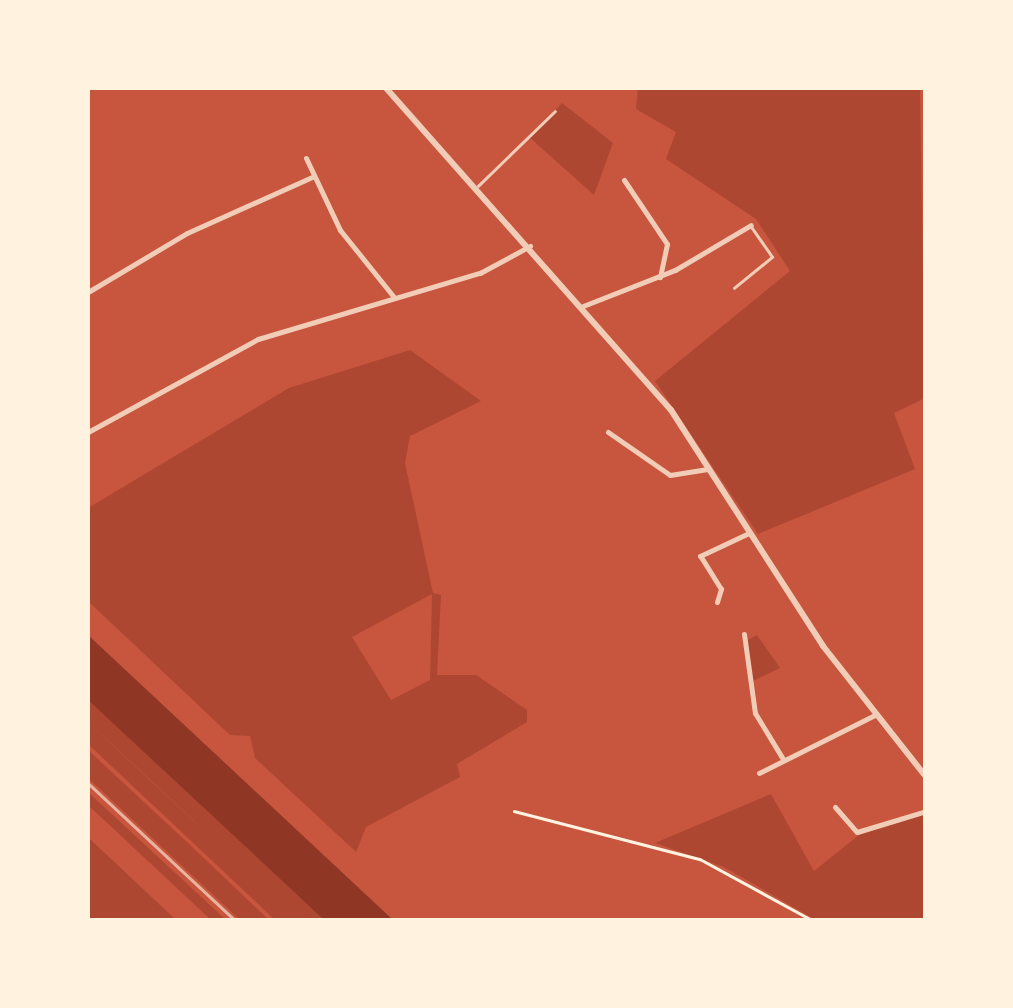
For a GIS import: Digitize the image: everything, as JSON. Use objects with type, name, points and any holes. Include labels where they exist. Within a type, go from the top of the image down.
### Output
[{"type":"street","points":[[386,88],[596,320],[710,468],[875,714],[926,777]]},
{"type":"street","points":[[306,158],[312,177],[392,296]]},
{"type":"street","points":[[88,292],[188,233],[312,177]]},
{"type":"street","points":[[624,180],[667,244],[660,278]]},
{"type":"street","points":[[584,306],[660,278],[750,225]]},
{"type":"street","points":[[88,432],[258,338],[480,273],[530,246]]},
{"type":"street","points":[[608,432],[679,478],[710,468]]},
{"type":"street","points":[[717,602],[721,589],[700,556],[750,532]]},
{"type":"street","points":[[744,634],[756,713],[783,759]]},
{"type":"street","points":[[759,773],[875,714]]},
{"type":"street","points":[[835,807],[858,832],[926,812]]},
{"type":"lane","points":[[477,187],[555,111]]},
{"type":"lane","points":[[734,288],[772,258],[750,225]]},
{"type":"path","points":[[514,811],[700,859],[812,920]]},
{"type":"shaded area","points":[[638,88],[920,88],[925,398],[894,413],[915,469],[758,534],[655,381],[790,271],[756,219],[666,159],[676,132],[636,109]]},
{"type":"shaded area","points":[[562,103],[613,143],[594,195],[529,137]]},
{"type":"shaded area","points":[[410,350],[481,401],[410,436],[405,463],[433,593],[441,595],[437,675],[476,675],[527,710],[527,722],[457,764],[460,777],[366,827],[356,852],[255,758],[250,736],[230,735],[88,601],[88,508],[289,388]],"holes":[[[432,594],[430,680],[391,700],[352,637]]]},
{"type":"shaded area","points":[[88,635],[393,920],[324,920],[88,700]]},
{"type":"shaded area","points":[[757,635],[780,668],[751,682],[744,642]]},
{"type":"shaded area","points":[[88,700],[324,920],[300,920],[88,722]]},
{"type":"shaded area","points":[[88,722],[302,920],[275,920],[88,744]]},
{"type":"shaded area","points":[[88,750],[269,920],[240,920],[88,778]]},
{"type":"shaded area","points":[[88,792],[226,920],[211,920],[88,805]]},
{"type":"shaded area","points":[[771,794],[814,871],[859,835],[925,814],[925,920],[816,920],[724,867],[655,843]]},
{"type":"shaded area","points":[[88,837],[93,842],[176,920],[88,920]]},
{"type":"railway","points":[[88,783],[235,920]]}]
